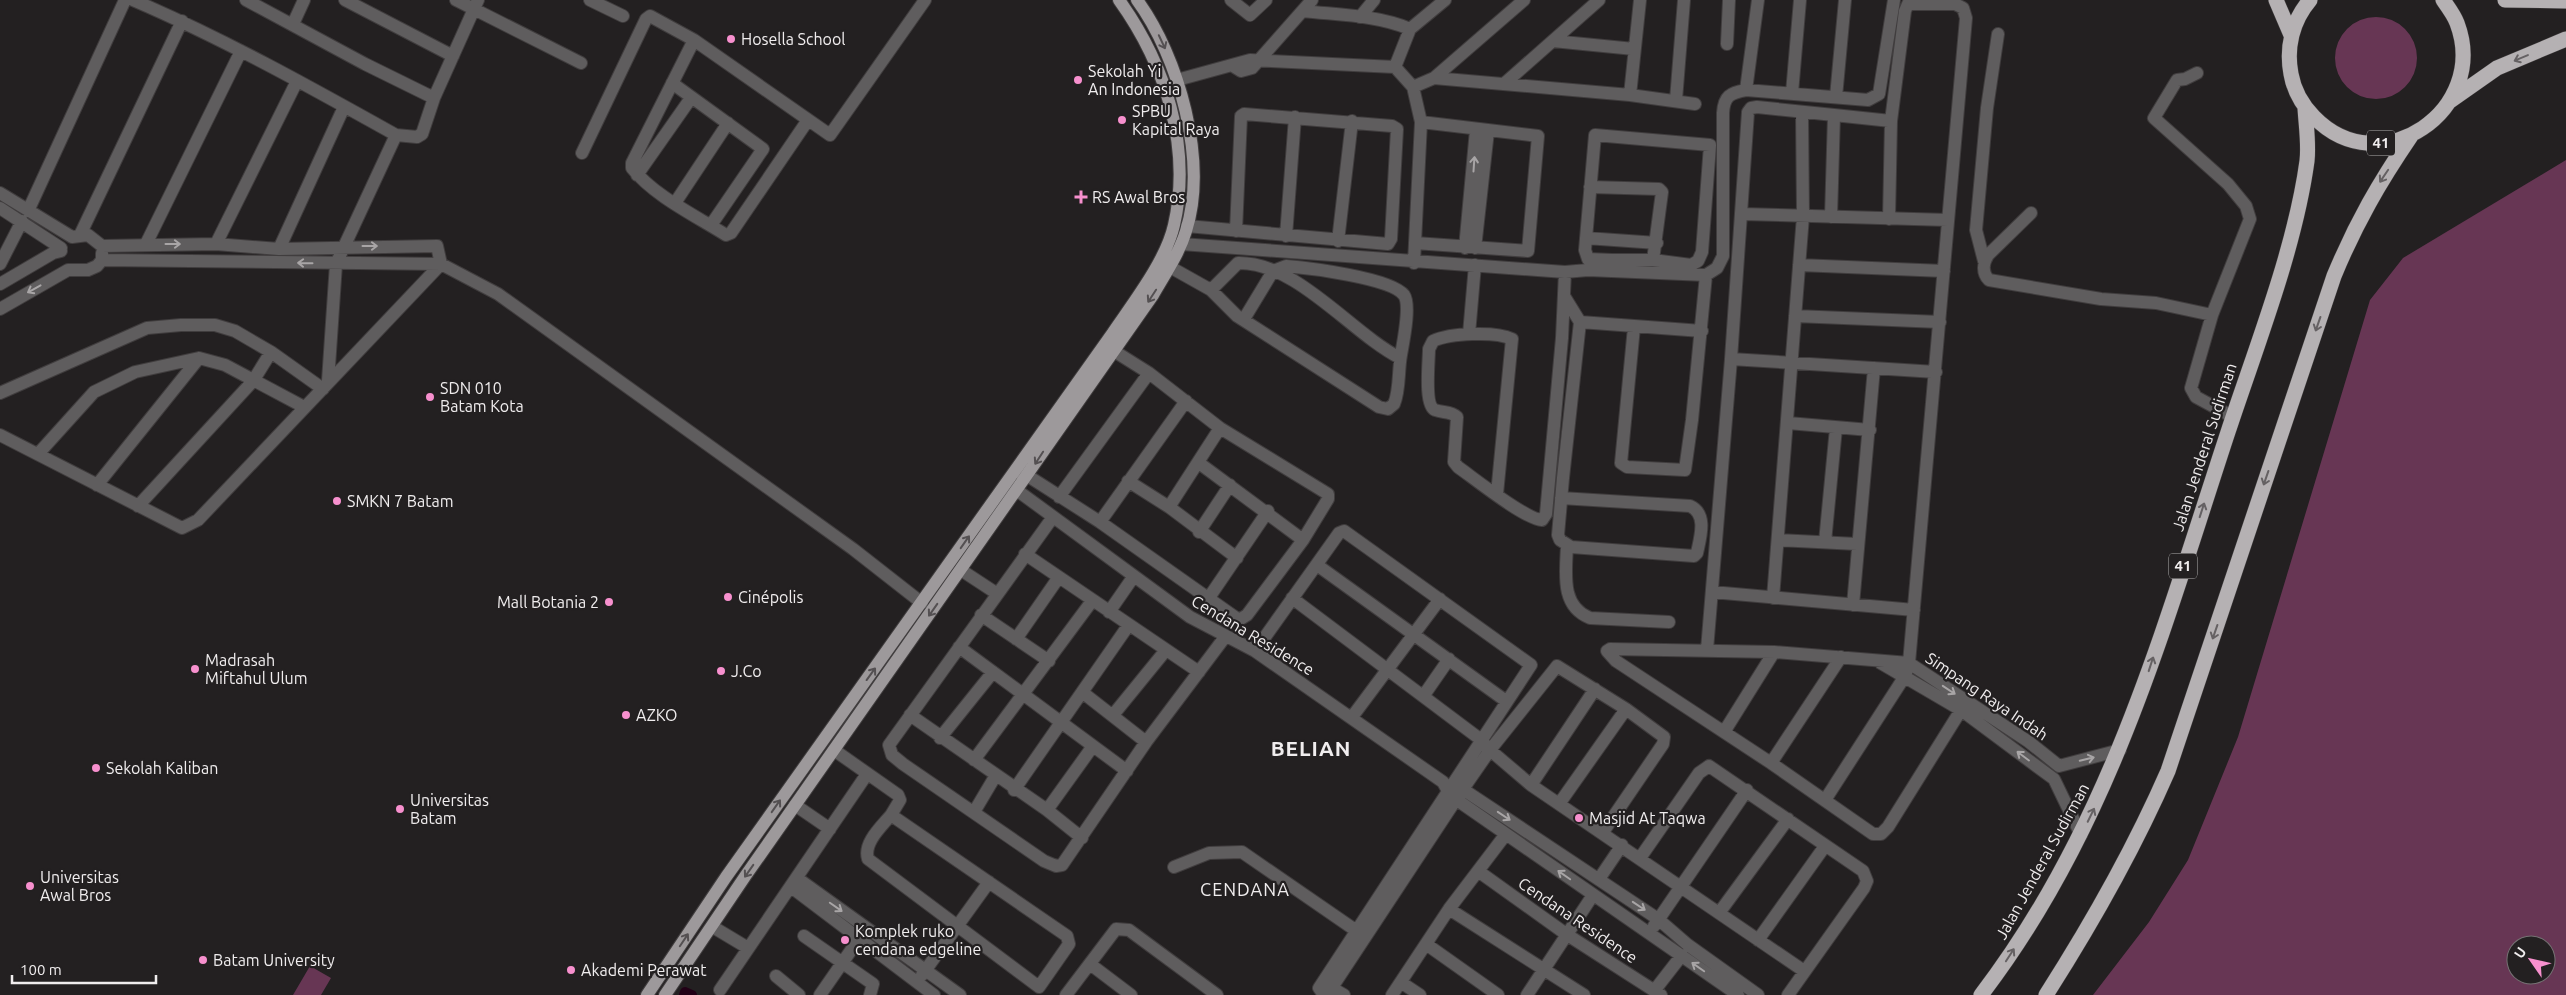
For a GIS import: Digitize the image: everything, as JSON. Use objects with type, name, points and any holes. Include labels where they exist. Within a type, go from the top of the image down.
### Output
[{"type":"highway","points":[[2276,0],[2291,34]]},
{"type":"highway","name":"41","points":[[2310,0],[2302,9],[2291,34],[2288,60],[2293,85],[2305,108],[2322,125],[2342,137],[2373,143],[2389,142],[2412,136]]},
{"type":"highway","name":"41","points":[[2046,995],[2082,939],[2119,873],[2168,771],[2334,276],[2357,222],[2377,186],[2412,136],[2433,121],[2450,101],[2461,76],[2463,49],[2457,22],[2443,0]]},
{"type":"highway","points":[[2505,0],[2566,1]]},
{"type":"highway","points":[[2450,101],[2497,68],[2566,39]]},
{"type":"highway","name":"Jalan Jenderal Sudirman","points":[[1981,995],[2037,912],[2080,836],[2120,750],[2146,679],[2285,257],[2307,158],[2305,108]]},
{"type":"main road","points":[[665,995],[795,805],[1018,491],[1028,476],[1045,438],[1137,296],[1164,250],[1174,226],[1180,181],[1177,136],[1163,80],[1148,46],[1118,0]]},
{"type":"main road","points":[[647,995],[731,869],[922,603],[1045,438],[1114,351],[1170,267],[1187,226],[1193,180],[1190,134],[1177,80],[1161,38],[1137,0]]},
{"type":"main road","points":[[670,961],[683,969]]},
{"type":"street","points":[[0,264],[25,216],[125,0]]},
{"type":"street","points":[[133,0],[182,21],[241,51],[396,135],[419,137],[434,98],[476,5]]},
{"type":"street","points":[[246,0],[365,64],[434,98]]},
{"type":"street","points":[[293,24],[304,0]]},
{"type":"street","points":[[346,0],[453,56]]},
{"type":"street","points":[[456,0],[476,5],[581,63]]},
{"type":"street","points":[[590,0],[624,16]]},
{"type":"street","points":[[582,154],[646,19],[650,16],[654,16],[694,40],[830,135],[925,0]]},
{"type":"street","points":[[1232,0],[1244,12],[1250,15],[1266,0]]},
{"type":"street","points":[[1259,61],[1312,0]]},
{"type":"street","points":[[1360,17],[1374,0]]},
{"type":"street","points":[[1413,87],[1434,78],[1524,0]]},
{"type":"street","points":[[1505,83],[1599,0]]},
{"type":"street","points":[[1630,94],[1640,0]]},
{"type":"street","points":[[1676,100],[1684,0]]},
{"type":"street","points":[[1727,44],[1729,0]]},
{"type":"street","points":[[1746,90],[1758,0]]},
{"type":"street","points":[[1792,93],[1800,0]]},
{"type":"street","points":[[1836,97],[1845,0]]},
{"type":"street","points":[[1181,244],[1414,263],[1475,265],[1565,272],[1613,266],[1654,260],[1690,264],[1698,261],[1701,257],[1710,145],[1595,135],[1585,250],[1588,259],[1613,266],[1706,275],[1717,268],[1723,256],[1724,105],[1726,97],[1731,93],[1746,90],[1868,100],[1879,94],[1894,0]]},
{"type":"street","points":[[1395,67],[1410,29],[1435,2]]},
{"type":"street","points":[[1890,219],[1891,121],[1905,11],[1908,4],[1955,4],[1963,8],[1966,18],[1909,663],[1774,652],[1610,649],[1607,651],[1616,661],[1771,763],[1869,832],[1881,834],[1888,827],[1961,710]]},
{"type":"street","points":[[1303,11],[1396,23],[1410,29]]},
{"type":"street","points":[[0,284],[53,252],[61,250],[76,236],[182,21]]},
{"type":"street","points":[[1998,34],[1987,108],[1976,230],[1986,276],[1992,281],[2101,299],[2156,303],[2212,315]]},
{"type":"street","points":[[694,40],[632,163],[632,168],[637,175],[675,203],[726,235],[731,233],[808,120]]},
{"type":"street","points":[[1553,41],[1634,49]]},
{"type":"street","points":[[146,244],[241,51]]},
{"type":"street","points":[[1177,80],[1233,66],[1240,61],[1395,67],[1413,87],[1421,122],[1414,263]]},
{"type":"street","points":[[2197,73],[2185,79],[2177,80],[2155,112],[2154,118],[2228,184],[2246,206],[2250,219],[2212,315],[2191,388],[2196,397],[2232,417]]},
{"type":"street","points":[[1434,78],[1630,94],[1695,104]]},
{"type":"street","points":[[216,244],[297,81]]},
{"type":"street","points":[[672,83],[763,149],[711,225]]},
{"type":"street","points":[[637,175],[691,98]]},
{"type":"street","points":[[279,249],[344,107]]},
{"type":"street","points":[[1707,650],[1731,359],[1748,112],[1751,108],[1757,107],[1891,121]]},
{"type":"street","points":[[1773,598],[1803,216],[1802,113]]},
{"type":"street","points":[[1187,226],[1236,231],[1286,236],[1338,241],[1388,244],[1391,239],[1398,131],[1392,126],[1352,121],[1244,114],[1239,118],[1236,231]]},
{"type":"street","points":[[1831,217],[1834,115]]},
{"type":"street","points":[[1286,236],[1295,117]]},
{"type":"street","points":[[1338,241],[1352,121]]},
{"type":"street","points":[[1415,243],[1526,252],[1530,246],[1538,136],[1482,131],[1421,122]]},
{"type":"street","points":[[675,203],[728,123]]},
{"type":"street","points":[[1470,248],[1482,131]]},
{"type":"street","points":[[326,385],[336,264],[396,135]]},
{"type":"street","points":[[1590,187],[1660,190],[1663,194],[1654,260]]},
{"type":"street","points":[[0,194],[61,250],[68,270]]},
{"type":"street","points":[[0,208],[76,236],[95,239],[102,246],[102,260],[97,266],[88,270],[68,270],[0,309]]},
{"type":"street","points":[[1742,214],[1948,220]]},
{"type":"street","points":[[1984,261],[1994,247],[2031,214]]},
{"type":"street","points":[[1586,238],[1657,243]]},
{"type":"street","points":[[102,246],[216,244],[279,249],[345,246],[437,246],[441,264]]},
{"type":"street","points":[[102,260],[441,264],[498,294],[853,549],[922,603]]},
{"type":"street","points":[[1211,290],[1238,263],[1274,271],[1328,305],[1400,358]]},
{"type":"street","points":[[0,434],[182,528],[198,520],[304,406],[441,264]]},
{"type":"street","points":[[1469,334],[1475,265]]},
{"type":"street","points":[[1799,265],[1944,272]]},
{"type":"street","points":[[1170,267],[1211,290],[1228,308],[1244,319],[1386,409],[1391,408],[1396,401],[1405,326],[1406,299],[1394,287],[1368,279],[1286,266],[1274,271],[1244,319]]},
{"type":"street","points":[[1497,494],[1513,343],[1511,338],[1469,334],[1443,336],[1433,341],[1429,349],[1429,402],[1435,410],[1457,417],[1454,462],[1497,494],[1531,517],[1539,520],[1545,518],[1552,465],[1565,272]]},
{"type":"street","points":[[1634,327],[1620,463],[1627,467],[1685,470],[1702,331],[1706,275]]},
{"type":"street","points":[[1564,296],[1580,322],[1558,534],[1566,546],[1566,586],[1570,601],[1580,614],[1590,618],[1669,622]]},
{"type":"street","points":[[1795,316],[1940,322]]},
{"type":"street","points":[[1580,322],[1702,331]]},
{"type":"street","points":[[0,393],[147,328],[215,325],[235,331],[326,385]]},
{"type":"street","points":[[1028,476],[1059,498],[1100,522],[1237,619],[1243,619],[1303,540],[1328,499],[1328,494],[1220,428],[1149,373],[1114,351]]},
{"type":"street","points":[[138,506],[252,381],[271,352]]},
{"type":"street","points":[[38,454],[94,392],[135,372],[199,358],[215,360],[252,381],[304,406]]},
{"type":"street","points":[[97,484],[199,358]]},
{"type":"street","points":[[1731,359],[1936,372]]},
{"type":"street","points":[[1853,605],[1874,368]]},
{"type":"street","points":[[1059,498],[1149,373]]},
{"type":"street","points":[[1100,522],[1186,401]]},
{"type":"street","points":[[1788,423],[1870,430]]},
{"type":"street","points":[[1169,507],[1220,428]]},
{"type":"street","points":[[1825,542],[1836,428]]},
{"type":"street","points":[[1199,463],[1268,512],[1303,540]]},
{"type":"street","points":[[1128,481],[1169,507],[1236,558]]},
{"type":"street","points":[[1200,532],[1230,485]]},
{"type":"street","name":"Cendana Residence","points":[[1018,491],[1190,617],[1255,651],[1453,789]]},
{"type":"street","points":[[1561,498],[1690,506],[1699,512],[1702,522],[1697,554],[1694,556],[1566,546]]},
{"type":"street","points":[[1208,599],[1268,512]]},
{"type":"street","points":[[1054,517],[996,594],[889,745],[892,755],[904,764],[1044,860],[1056,866],[1062,865],[1146,742],[1225,637]]},
{"type":"street","points":[[1255,651],[1339,533],[1346,532],[1531,665],[1480,739],[1453,789],[1361,934],[1327,993],[1344,995]]},
{"type":"street","points":[[1778,540],[1857,544]]},
{"type":"street","points":[[1025,554],[1128,626],[1199,672]]},
{"type":"street","points":[[1317,565],[1506,701]]},
{"type":"street","points":[[961,570],[996,594]]},
{"type":"street","points":[[1109,612],[1134,576]]},
{"type":"street","points":[[1016,639],[1059,578]]},
{"type":"street","points":[[1712,592],[1914,610]]},
{"type":"street","points":[[1292,598],[1424,695],[1480,739],[1531,785],[1603,832],[1804,971]]},
{"type":"street","points":[[1352,717],[1440,599]]},
{"type":"street","points":[[974,760],[1092,601]]},
{"type":"street","points":[[982,615],[1048,662]]},
{"type":"street","points":[[1014,790],[1128,626]]},
{"type":"street","points":[[959,647],[1127,771]]},
{"type":"street","points":[[1113,715],[1166,650]]},
{"type":"street","points":[[1724,732],[1774,652]]},
{"type":"street","points":[[1771,763],[1841,657]]},
{"type":"street","points":[[1424,695],[1449,659]]},
{"type":"street","points":[[1824,800],[1905,676],[1879,662]]},
{"type":"street","name":"Simpang Raya Indah","points":[[2080,836],[2054,779],[1961,710],[1905,676],[1909,663],[2029,742],[2059,766],[2120,750]]},
{"type":"street","points":[[1453,789],[1490,750],[1557,666],[1664,735],[1665,739],[1603,832]]},
{"type":"street","points":[[940,738],[993,672]]},
{"type":"street","points":[[1531,785],[1595,689]]},
{"type":"street","points":[[1082,692],[1146,742]]},
{"type":"street","points":[[1559,804],[1626,709]]},
{"type":"street","points":[[910,716],[996,775],[1014,790],[1046,810],[1082,838]]},
{"type":"street","points":[[1046,810],[1093,746]]},
{"type":"street","points":[[834,750],[898,795],[900,800],[891,815],[870,841],[866,853],[868,859],[1036,991],[1064,952],[1069,944],[1069,939],[891,815]]},
{"type":"street","points":[[1640,858],[1702,769],[1706,767],[1713,768],[1747,790],[1863,871],[1867,881],[1788,995]]},
{"type":"street","points":[[720,990],[867,774]]},
{"type":"street","points":[[974,812],[996,775]]},
{"type":"street","points":[[1453,789],[1506,834],[1738,995]]},
{"type":"street","points":[[1453,789],[1658,919],[1688,945],[1758,995]]},
{"type":"street","points":[[1651,933],[1658,919],[1747,790]]},
{"type":"street","points":[[795,805],[830,829]]},
{"type":"street","points":[[1719,914],[1788,819]]},
{"type":"street","points":[[1392,995],[1402,983],[1449,908],[1506,834]]},
{"type":"street","points":[[1599,880],[1622,845]]},
{"type":"street","points":[[1758,940],[1825,846]]},
{"type":"street","points":[[1174,867],[1209,853],[1242,852],[1361,934]]},
{"type":"street","name":"Cendana Residence","points":[[1478,871],[1566,934],[1657,993]]},
{"type":"street","points":[[794,882],[926,969],[960,995]]},
{"type":"street","points":[[794,882],[858,939],[917,981],[930,994]]},
{"type":"street","points":[[917,981],[989,882]]},
{"type":"street","points":[[1527,995],[1593,895]]},
{"type":"street","points":[[1449,908],[1584,995]]},
{"type":"street","points":[[713,927],[748,948]]},
{"type":"street","points":[[820,995],[858,939],[867,929]]},
{"type":"street","points":[[1066,995],[1116,929],[1125,929],[1210,993]]},
{"type":"street","points":[[804,936],[873,984],[870,995]]},
{"type":"street","points":[[1426,944],[1498,995]]},
{"type":"street","points":[[1657,993],[1682,955]]},
{"type":"street","points":[[1090,964],[1131,995]]},
{"type":"street","points":[[776,976],[799,995]]},
{"type":"street","points":[[1402,983],[1420,995]]},
{"type":"shaded area","points":[[2376,17],[2392,20],[2405,29],[2414,42],[2417,58],[2414,74],[2405,87],[2392,96],[2376,99],[2360,96],[2347,87],[2338,74],[2335,58],[2338,42],[2347,29],[2360,20]]},
{"type":"shaded area","points":[[2566,160],[2566,995],[2093,995],[2149,922],[2188,860],[2238,737],[2370,300],[2403,258]]},
{"type":"shaded area","points":[[310,966],[331,978],[321,995],[293,995]]},
{"type":"waterway","points":[[684,995],[685,992],[692,995]]},
{"type":"place","name":"Hosella School","points":[[731,39]]},
{"type":"place","name":"Sekolah Yi An Indonesia","points":[[1078,80]]},
{"type":"place","name":"SPBU Kapital Raya","points":[[1122,120]]},
{"type":"place","name":"RS Awal Bros","points":[[1081,197]]},
{"type":"place","name":"SDN 010 Batam Kota","points":[[430,397]]},
{"type":"place","name":"SMKN 7 Batam","points":[[337,501]]},
{"type":"place","name":"Cinépolis","points":[[728,597]]},
{"type":"place","name":"Mall Botania 2","points":[[609,602]]},
{"type":"place","name":"Madrasah Miftahul Ulum","points":[[195,669]]},
{"type":"place","name":"J.Co","points":[[721,671]]},
{"type":"place","name":"AZKO","points":[[626,715]]},
{"type":"place","name":"Sekolah Kaliban","points":[[96,768]]},
{"type":"place","name":"Universitas Batam","points":[[400,809]]},
{"type":"place","name":"Masjid At Taqwa","points":[[1579,818]]},
{"type":"place","name":"Universitas Awal Bros","points":[[30,886]]},
{"type":"place","name":"Komplek ruko cendana edgeline","points":[[845,940]]},
{"type":"place","name":"Batam University","points":[[203,960]]},
{"type":"place","name":"Akademi Perawat","points":[[571,970]]},
{"type":"district","name":"BELIAN","points":[[1311,749]]},
{"type":"district","name":"CENDANA","points":[[1245,890]]}]
